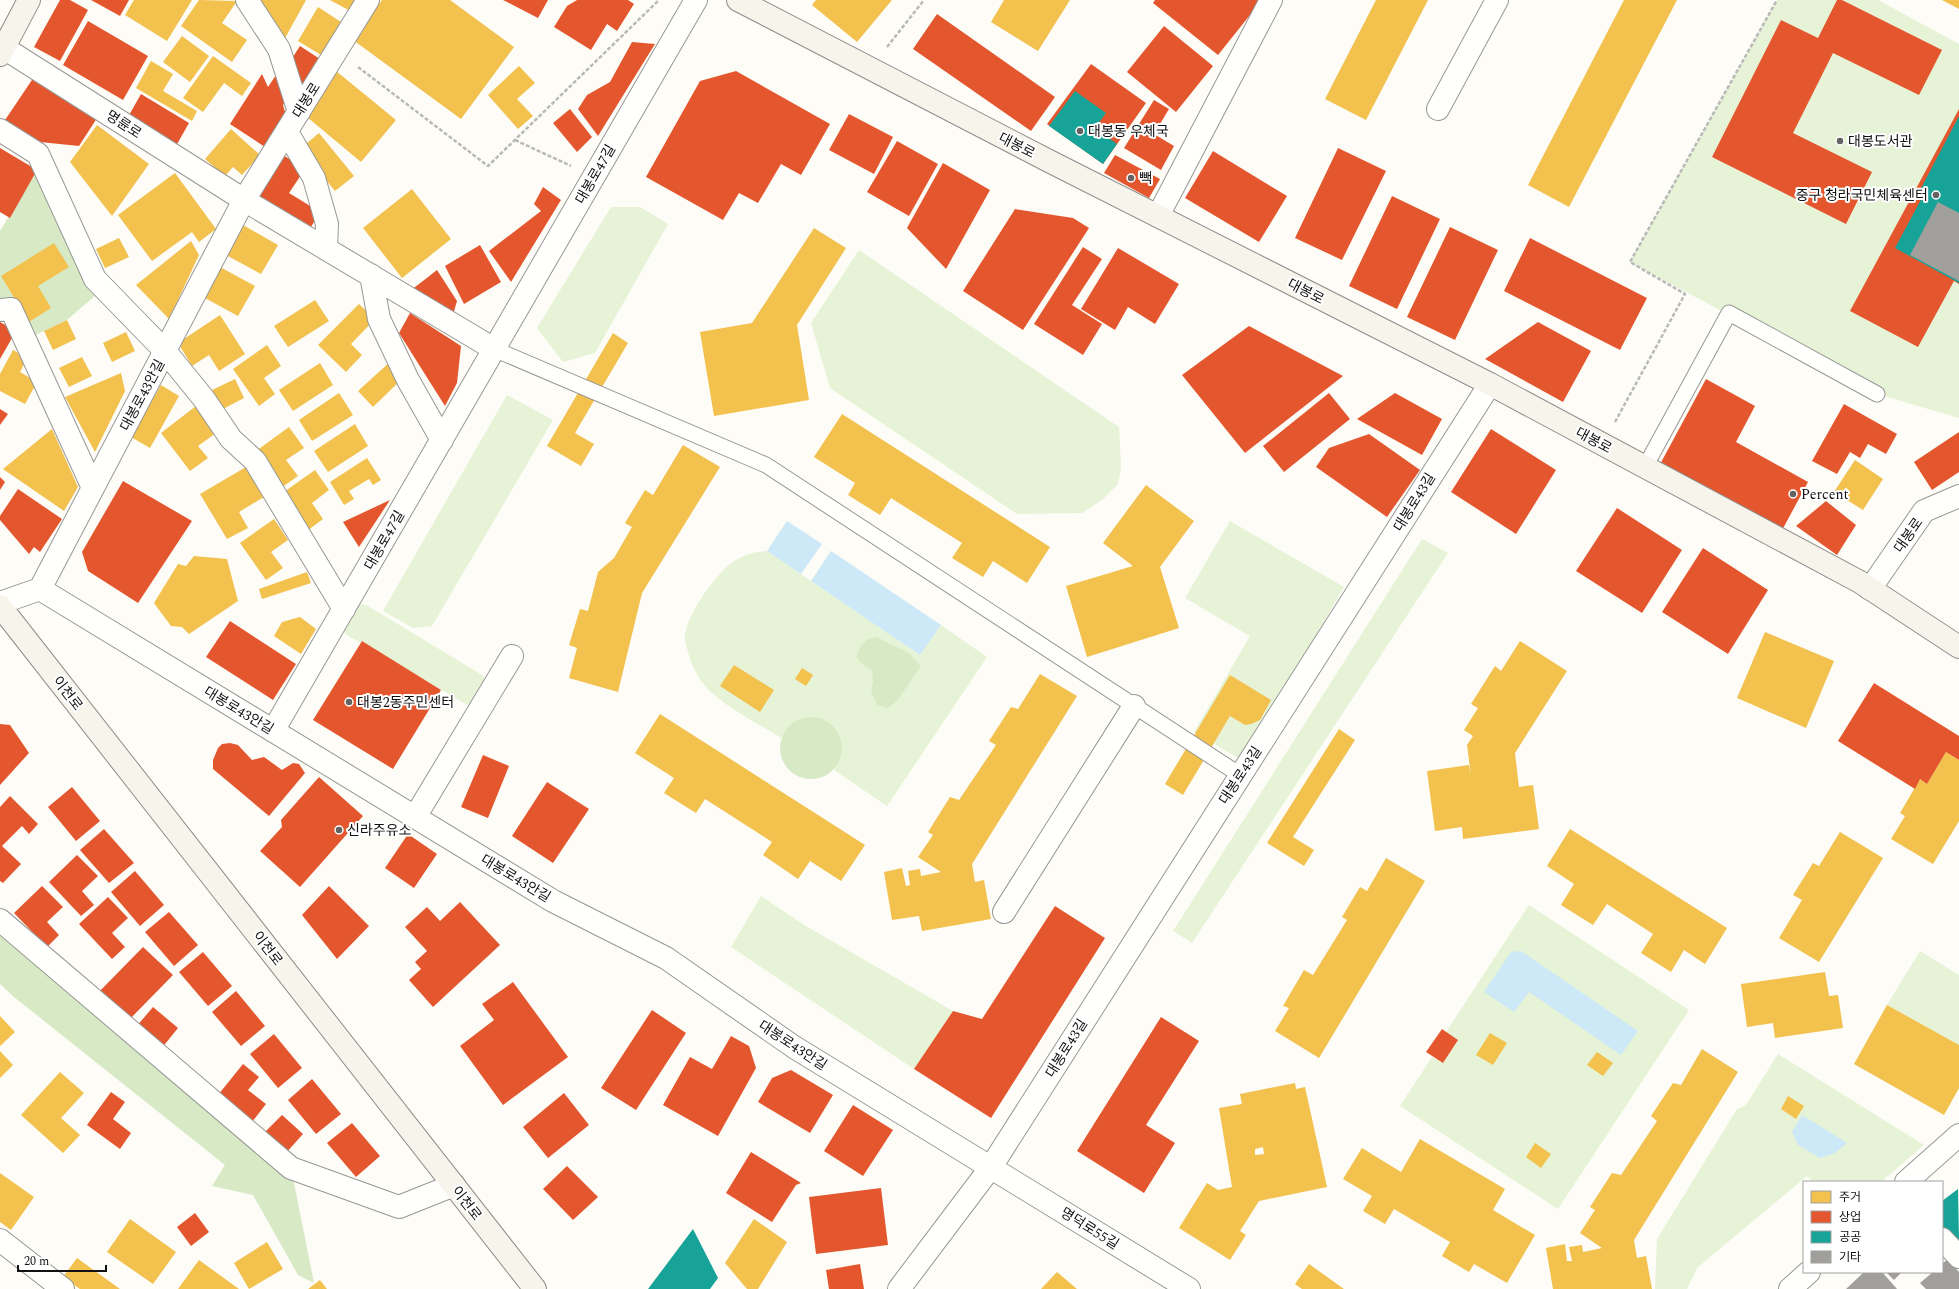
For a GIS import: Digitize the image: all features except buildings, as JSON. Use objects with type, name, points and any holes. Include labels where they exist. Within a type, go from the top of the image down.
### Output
[{"type":"street","name":"명륜로","points":[[29,0],[2,52],[244,200]]},
{"type":"street","points":[[247,0],[279,49],[299,112]]},
{"type":"street","name":"대봉로","points":[[244,200],[368,0]]},
{"type":"street","name":"대봉로47길","points":[[273,731],[696,0]]},
{"type":"street","name":"대봉로","points":[[738,0],[1158,216],[1490,384],[1870,589],[1959,647]]},
{"type":"street","points":[[1158,216],[1271,0]]},
{"type":"street","points":[[1438,109],[1497,0]]},
{"type":"street","points":[[0,130],[38,154],[95,279],[165,351],[204,399],[231,439],[255,461],[344,609]]},
{"type":"street","points":[[287,132],[314,178],[327,224],[326,249]]},
{"type":"street","points":[[244,200],[494,349]]},
{"type":"street","name":"대봉로43안길","points":[[244,200],[40,589],[553,901],[666,958],[794,1047],[991,1167]]},
{"type":"street","points":[[371,275],[379,319],[408,380],[442,440]]},
{"type":"street","points":[[0,310],[11,309],[93,488]]},
{"type":"street","name":"대봉로43길","points":[[899,1289],[991,1167],[1490,384]]},
{"type":"street","name":"대봉로","points":[[1870,589],[1924,511],[1957,504]]},
{"type":"street","points":[[0,603],[40,589]]},
{"type":"street","name":"이천로","points":[[0,606],[535,1289]]},
{"type":"street","points":[[415,817],[512,656]]},
{"type":"street","points":[[1004,912],[1134,706]]},
{"type":"street","points":[[0,920],[291,1168],[398,1207],[454,1185]]},
{"type":"street","points":[[1907,1181],[1953,1140]]},
{"type":"street","name":"명덕로55길","points":[[991,1167],[1189,1289]]},
{"type":"street","points":[[0,1240],[63,1289]]},
{"type":"street","points":[[1943,1240],[1959,1257]]},
{"type":"street","points":[[1790,1289],[1808,1273]]},
{"type":"lane","points":[[1645,467],[1729,313],[1876,394]]},
{"type":"lane","points":[[494,349],[766,465],[1240,775]]},
{"type":"path","points":[[337,51],[488,166],[659,0]]},
{"type":"path","points":[[870,68],[924,0]]},
{"type":"path","points":[[1603,445],[1685,294],[1630,262],[1777,0]]},
{"type":"path","points":[[515,140],[594,177]]},
{"type":"green space","points":[[1777,0],[1878,0],[1959,44],[1959,418],[1877,394],[1630,262]]},
{"type":"green space","points":[[37,170],[104,288],[67,320],[25,340],[0,310],[0,231]]},
{"type":"green space","points":[[611,207],[640,207],[668,224],[595,353],[563,362],[537,328]]},
{"type":"green space","points":[[859,250],[1119,427],[1121,468],[1118,484],[1102,500],[1082,513],[1017,514],[830,388],[811,323]]},
{"type":"green space","points":[[507,395],[553,420],[432,626],[413,628],[383,611]]},
{"type":"green space","points":[[1230,521],[1344,587],[1243,761],[1194,732],[1250,636],[1185,598]]},
{"type":"green space","points":[[1422,539],[1448,553],[1192,943],[1173,931]]},
{"type":"green space","points":[[767,551],[920,655],[941,625],[987,657],[887,806],[834,770],[839,759],[840,742],[833,726],[783,734],[781,738],[739,713],[718,698],[702,682],[693,668],[686,645],[685,634],[693,612],[702,597],[722,572],[734,561],[749,554]]},
{"type":"green space","points":[[359,603],[368,606],[482,675],[491,685],[476,710],[347,635],[338,625]]},
{"type":"green space","points":[[876,637],[909,653],[921,666],[897,701],[888,708],[877,705],[871,691],[873,682],[872,670],[862,664],[856,657],[865,641]]},
{"type":"green space","points":[[805,717],[817,717],[833,726],[840,736],[842,748],[840,760],[833,770],[817,779],[805,779],[794,774],[785,765],[780,754],[780,742],[785,731],[794,722]]},
{"type":"green space","points":[[761,896],[804,925],[953,1011],[914,1069],[731,947]]},
{"type":"green space","points":[[1529,905],[1689,1010],[1558,1209],[1400,1106],[1432,1057],[1443,1063],[1458,1040],[1446,1032]]},
{"type":"green space","points":[[0,921],[291,1168],[314,1283],[298,1275],[253,1195],[212,1186],[225,1165],[14,997],[0,984]]},
{"type":"green space","points":[[1920,951],[1959,975],[1959,1045],[1887,1005]]},
{"type":"green space","points":[[1778,1054],[1924,1145],[1882,1181],[1812,1181],[1807,1176],[1698,1267],[1687,1289],[1655,1289],[1657,1239],[1737,1109],[1746,1105]]},
{"type":"water","points":[[787,521],[822,544],[801,574],[767,551]]},
{"type":"water","points":[[831,551],[941,625],[920,655],[811,581]]},
{"type":"water","points":[[1521,951],[1638,1031],[1621,1055],[1529,992],[1514,1012],[1484,992],[1511,952]]},
{"type":"water","points":[[1802,1115],[1847,1143],[1835,1153],[1820,1158],[1798,1145],[1792,1132]]},
{"type":"place","name":"대봉동 우체국","points":[[1080,131]]},
{"type":"place","name":"대봉도서관","points":[[1840,141]]},
{"type":"place","name":"빽","points":[[1131,178]]},
{"type":"place","name":"중구 청라국민체육센터","points":[[1936,195]]},
{"type":"place","name":"Percent","points":[[1793,494]]},
{"type":"place","name":"대봉2동주민센터","points":[[349,702]]},
{"type":"place","name":"신라주유소","points":[[339,830]]}]
